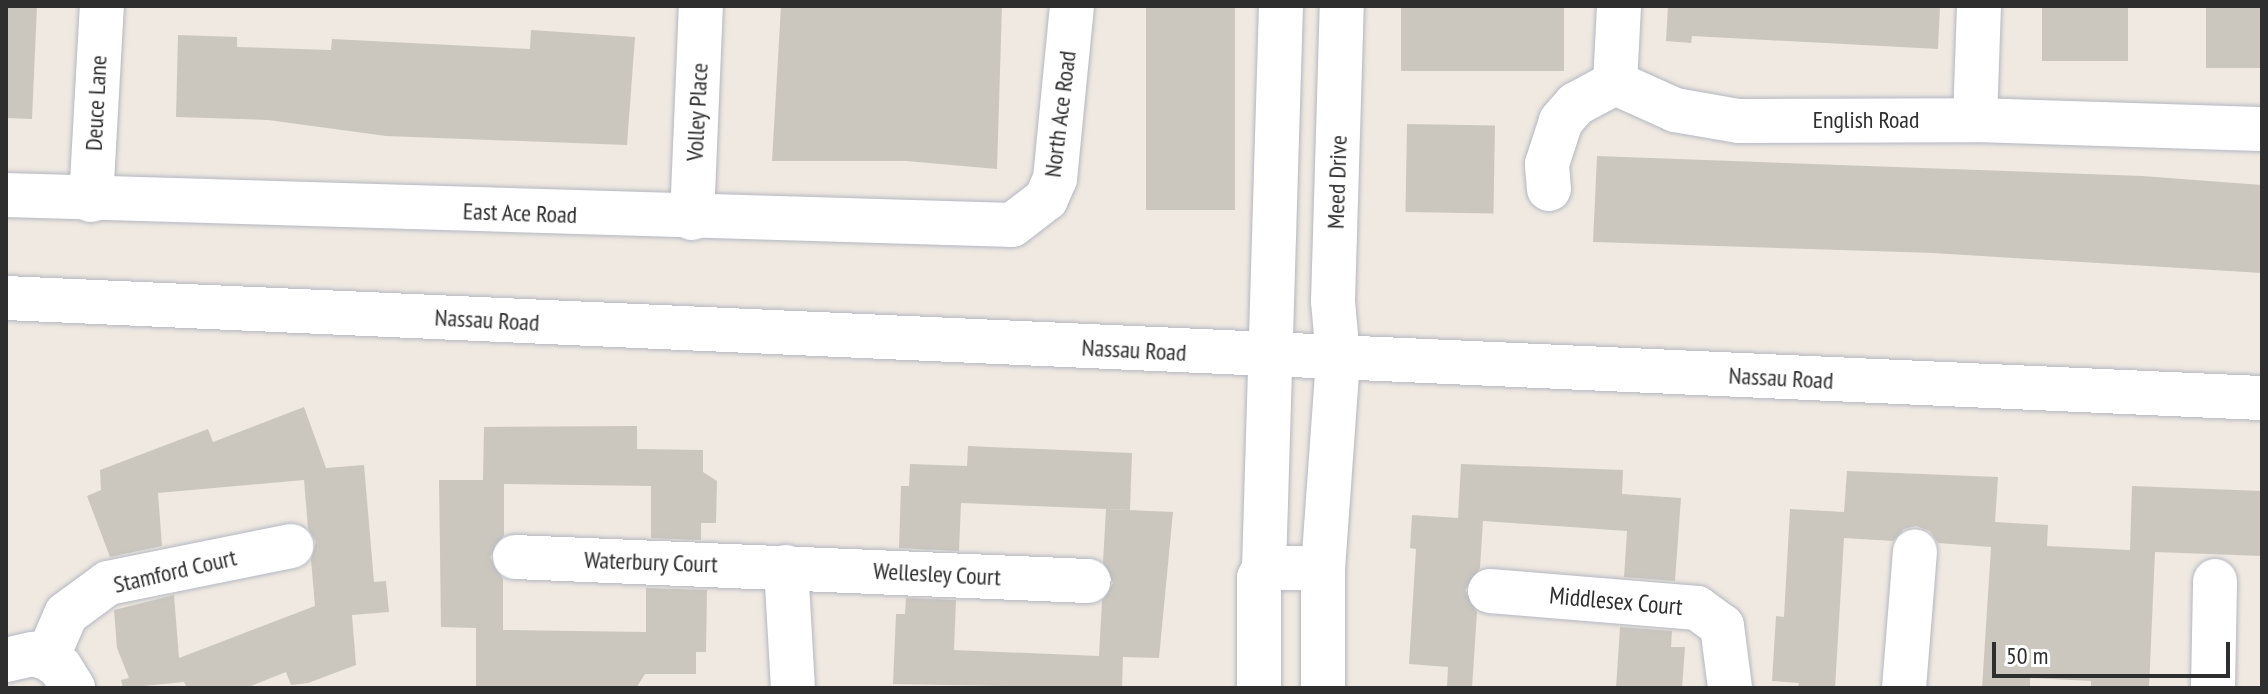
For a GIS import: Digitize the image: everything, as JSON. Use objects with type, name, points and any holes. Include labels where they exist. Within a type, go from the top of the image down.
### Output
[{"type":"street","name":"Deuce Lane","points":[[91,200],[102,6]]},
{"type":"street","name":"Volley Place","points":[[692,218],[701,6]]},
{"type":"street","name":"North Ace Road","points":[[1031,215],[1055,179],[1072,6]]},
{"type":"street","points":[[1259,688],[1259,578],[1264,568],[1267,356],[1281,6]]},
{"type":"street","name":"Meed Drive","points":[[1323,688],[1323,569],[1338,358],[1333,301],[1342,6]]},
{"type":"street","points":[[1549,189],[1547,164],[1561,121],[1576,104],[1615,83],[1619,6]]},
{"type":"street","points":[[1975,120],[1979,6]]},
{"type":"street","name":"English Road","points":[[1615,83],[1675,110],[1717,119],[1975,120],[2262,129]]},
{"type":"street","name":"East Ace Road","points":[[6,195],[990,228],[1031,215]]},
{"type":"street","name":"Nassau Road","points":[[6,298],[2262,398]]},
{"type":"street","name":"Stamford Court","points":[[42,669],[66,614],[108,583],[291,546]]},
{"type":"street","points":[[1904,688],[1915,551]]},
{"type":"street","name":"Waterbury Court","points":[[515,557],[786,567]]},
{"type":"street","points":[[786,567],[793,688]]},
{"type":"street","name":"Wellesley Court","points":[[786,567],[1088,581]]},
{"type":"street","points":[[1264,568],[1323,569]]},
{"type":"street","points":[[2213,688],[2215,581]]},
{"type":"street","name":"Middlesex Court","points":[[1490,591],[1697,608],[1722,626],[1730,688]]},
{"type":"building","points":[[6,6],[37,6],[32,119],[6,118]]},
{"type":"building","points":[[781,6],[1002,6],[997,169],[906,161],[772,161]]},
{"type":"building","points":[[1146,6],[1235,6],[1235,210],[1146,210]]},
{"type":"building","points":[[1401,6],[1564,6],[1564,71],[1401,71]]},
{"type":"building","points":[[1668,6],[1940,6],[1938,49],[1692,36],[1691,43],[1666,41]]},
{"type":"building","points":[[2042,6],[2128,6],[2128,61],[2042,61]]},
{"type":"building","points":[[2206,6],[2262,6],[2262,68],[2206,68]]},
{"type":"building","points":[[531,30],[635,37],[627,145],[386,136],[268,120],[176,117],[178,35],[237,37],[237,47],[331,50],[332,39],[530,49]]},
{"type":"building","points":[[1407,124],[1495,126],[1493,214],[1405,212]]},
{"type":"building","points":[[1597,156],[2142,176],[2262,185],[2262,273],[1933,253],[1593,242]]},
{"type":"building","points":[[304,407],[326,468],[364,465],[374,582],[386,581],[389,612],[352,615],[356,665],[308,683],[291,685],[286,672],[246,688],[187,688],[184,682],[123,688],[121,680],[129,678],[117,648],[114,610],[174,595],[179,658],[315,606],[311,560],[316,542],[308,528],[304,480],[158,493],[162,546],[110,557],[87,496],[101,490],[100,470],[208,429],[213,442]]},
{"type":"building","points":[[637,426],[637,449],[703,450],[703,472],[717,481],[716,523],[701,523],[701,540],[651,538],[651,486],[504,484],[504,535],[490,557],[503,579],[503,630],[646,632],[646,588],[707,590],[706,652],[696,652],[696,674],[645,674],[636,688],[476,688],[476,628],[441,627],[439,480],[483,480],[484,427]]},
{"type":"building","points":[[968,446],[1132,453],[1130,510],[961,503],[959,551],[899,548],[901,486],[909,486],[910,464],[967,466]]},
{"type":"building","points":[[1461,464],[1623,470],[1622,494],[1681,498],[1675,581],[1624,577],[1627,531],[1483,521],[1480,568],[1465,590],[1477,612],[1472,688],[1447,688],[1448,667],[1409,664],[1416,549],[1410,548],[1412,515],[1458,518]]},
{"type":"building","points":[[1847,471],[1998,477],[1995,522],[2048,525],[2047,546],[2130,550],[2132,486],[2262,491],[2262,556],[2155,552],[2149,688],[2091,688],[2091,681],[2030,678],[2030,688],[1982,688],[1991,547],[1938,543],[1930,531],[1916,526],[1904,529],[1893,541],[1844,538],[1835,688],[1798,688],[1799,683],[1772,681],[1776,616],[1784,617],[1790,509],[1844,512]]},
{"type":"building","points":[[1106,509],[1173,512],[1159,658],[1123,657],[1122,688],[893,684],[896,614],[905,614],[906,598],[956,600],[954,650],[1099,656],[1102,601],[1113,583],[1103,562]]},
{"type":"building","points":[[1620,627],[1672,631],[1671,647],[1685,647],[1682,688],[1616,688]]}]
